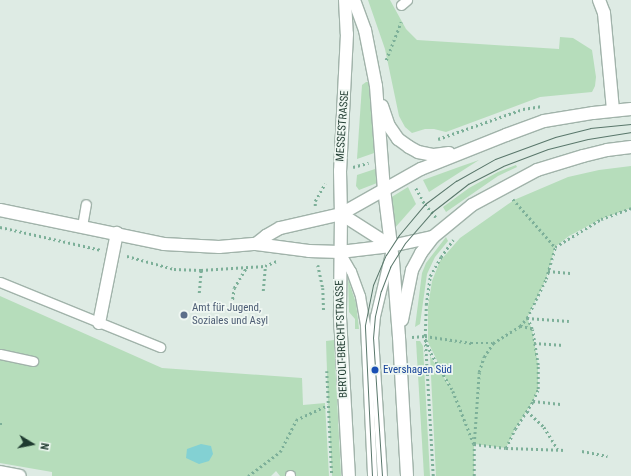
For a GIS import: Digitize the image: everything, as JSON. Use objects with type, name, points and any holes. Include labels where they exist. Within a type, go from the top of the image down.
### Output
[{"type":"main road","name":"MESSESTRASSE","points":[[340,252],[342,214],[340,171],[348,34],[345,0]]},
{"type":"main road","points":[[354,0],[365,30],[376,86],[389,126],[398,139],[418,152],[434,155],[463,152]]},
{"type":"main road","points":[[599,0],[604,13],[614,110]]},
{"type":"main road","points":[[376,86],[381,159],[399,337],[407,476]]},
{"type":"main road","points":[[256,244],[280,228],[342,214],[409,175],[463,152],[544,121],[614,110],[631,109]]},
{"type":"main road","points":[[399,337],[412,270],[433,237],[445,227],[472,205],[537,170],[607,150],[631,147]]},
{"type":"main road","points":[[0,210],[117,233],[164,244],[183,246],[219,247],[256,244],[309,251],[340,252],[391,246],[433,237]]},
{"type":"main road","points":[[342,214],[391,246]]},
{"type":"main road","points":[[99,323],[117,233]]},
{"type":"main road","name":"BERTOLT-BRECHT-STRASSE","points":[[340,252],[340,316],[349,476]]},
{"type":"main road","points":[[0,472],[20,476]]},
{"type":"lane","points":[[82,226],[86,204]]},
{"type":"lane","points":[[382,476],[374,331],[375,316],[391,246]]},
{"type":"lane","points":[[340,252],[351,271],[360,296],[364,317],[372,476]]},
{"type":"lane","points":[[0,282],[160,347]]},
{"type":"lane","points":[[0,354],[33,361]]},
{"type":"path","points":[[384,64],[401,22]]},
{"type":"path","points":[[340,171],[381,159]]},
{"type":"path","points":[[409,175],[425,204],[455,238],[441,257],[430,276],[426,305],[425,336],[433,476]]},
{"type":"path","points":[[518,194],[511,197],[555,247]]},
{"type":"path","points":[[474,476],[474,444],[478,372],[484,357],[493,343],[520,326],[527,318],[548,271],[555,247],[601,219],[631,208]]},
{"type":"path","points":[[263,291],[265,266]]},
{"type":"path","points":[[231,310],[234,288],[246,268]]},
{"type":"path","points":[[199,293],[200,270]]},
{"type":"path","points":[[548,271],[573,273]]},
{"type":"path","points":[[318,272],[322,288],[325,318]]},
{"type":"path","points":[[527,318],[569,321]]},
{"type":"path","points":[[506,448],[533,402],[538,388],[538,365],[532,329],[527,318]]},
{"type":"path","points":[[520,326],[532,329]]},
{"type":"path","points":[[425,336],[471,343],[493,343]]},
{"type":"path","points":[[425,336],[431,354],[453,391],[474,444]]},
{"type":"path","points":[[534,343],[564,345]]},
{"type":"path","points":[[327,364],[332,476]]},
{"type":"path","points":[[533,402],[563,404]]},
{"type":"path","points":[[248,476],[280,452],[296,420],[328,405]]},
{"type":"path","points":[[527,411],[544,427],[558,449]]},
{"type":"path","points":[[474,444],[506,448],[566,450]]},
{"type":"path","points":[[582,451],[608,456]]},
{"type":"green space","points":[[368,0],[390,0],[406,29],[417,40],[559,49],[560,37],[573,38],[592,50],[596,77],[595,86],[592,92],[540,97],[446,132],[434,129],[425,129],[412,133],[405,127],[399,116],[385,49]]},
{"type":"green space","points":[[369,82],[372,85],[377,152],[357,159],[362,85]]},
{"type":"green space","points":[[479,160],[429,192],[423,180],[459,167]]},
{"type":"green space","points":[[516,165],[517,167],[498,176],[446,212],[443,207],[469,188],[498,172]]},
{"type":"green space","points":[[631,166],[631,208],[601,219],[569,236],[555,247],[546,279],[527,318],[532,329],[538,365],[538,389],[533,401],[515,429],[506,448],[474,444],[474,476],[436,476],[430,356],[450,387],[428,342],[428,307],[432,281],[440,261],[460,238],[514,200],[568,177],[599,170]]},
{"type":"green space","points":[[378,168],[377,183],[359,190],[356,186],[357,175]]},
{"type":"green space","points":[[408,187],[416,204],[393,230],[390,198]]},
{"type":"green space","points":[[446,237],[448,241],[435,257],[427,274],[420,324],[415,327],[422,273],[426,263]]},
{"type":"green space","points":[[348,279],[356,303],[359,329],[355,329],[355,319],[349,312]]},
{"type":"green space","points":[[0,296],[162,368],[302,378],[303,405],[325,403],[329,476],[280,476],[276,471],[271,476],[52,476],[52,472],[0,463]]},
{"type":"green space","points":[[334,340],[341,476],[332,476],[328,402],[326,341]]},
{"type":"green space","points":[[416,341],[420,341],[423,346],[430,476],[424,476]]},
{"type":"water","points":[[201,444],[211,446],[213,454],[209,461],[199,464],[186,458],[187,449]]},
{"type":"tram line","points":[[372,476],[365,325],[373,285],[386,255],[399,235],[425,204],[456,181],[495,159],[555,137],[590,128],[631,124]]},
{"type":"tram line","points":[[382,476],[373,338],[375,316],[381,291],[390,267],[405,243],[432,212],[468,184],[503,166],[548,149],[588,139],[631,132]]},
{"type":"place","name":"Amt für Jugend, Soziales und Asyl","points":[[184,315]]},
{"type":"place","name":"Evershagen Süd","points":[[375,370]]}]
